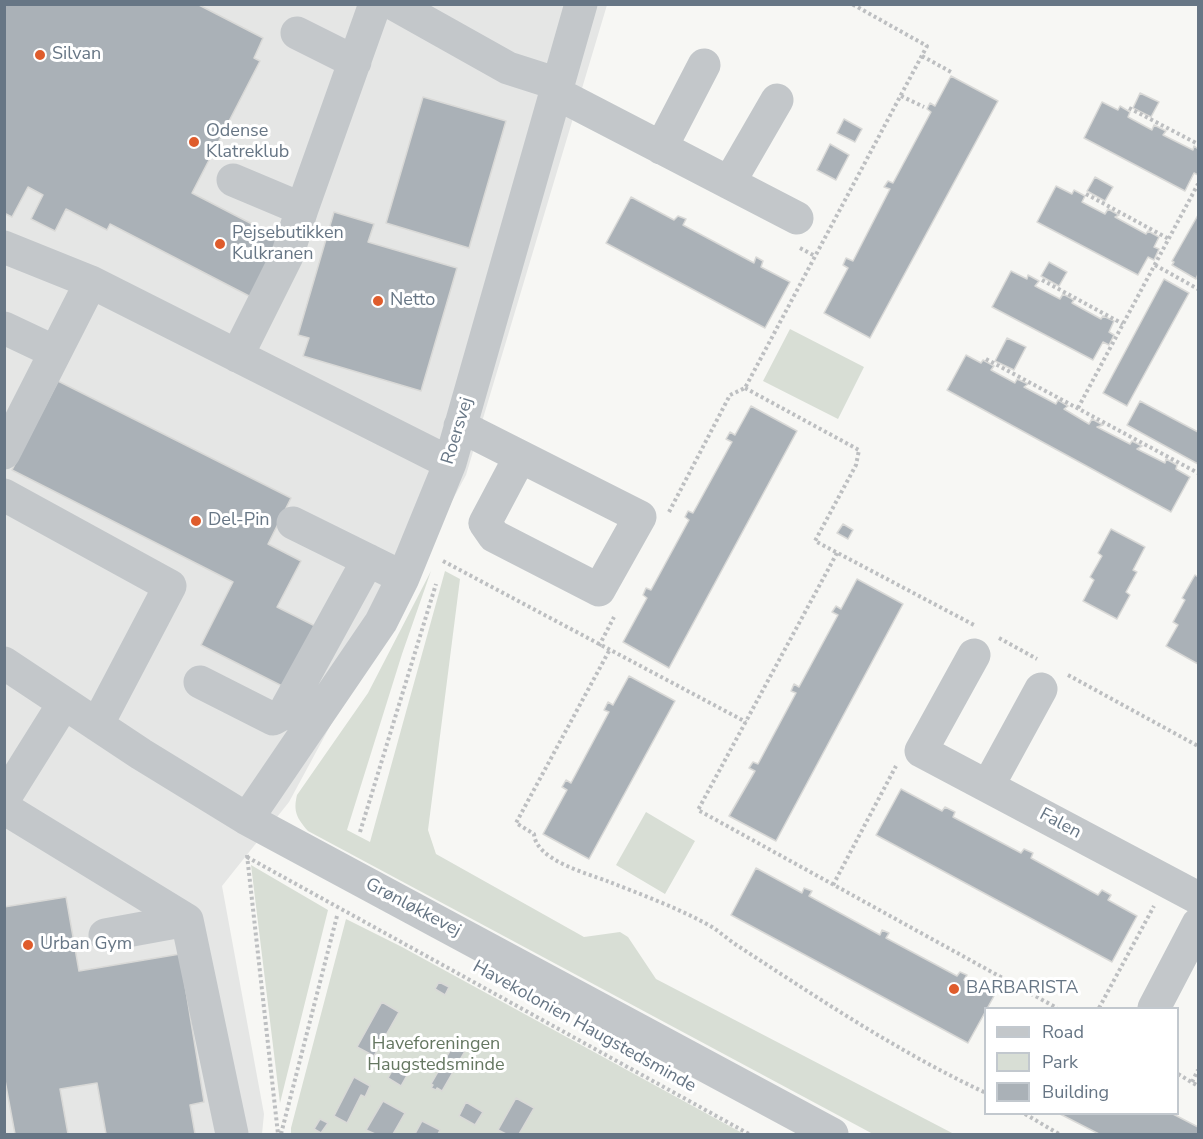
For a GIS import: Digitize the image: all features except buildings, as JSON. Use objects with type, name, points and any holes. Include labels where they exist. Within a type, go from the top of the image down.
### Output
[{"type":"street","points":[[237,356],[287,256],[375,4]]},
{"type":"street","points":[[394,4],[508,68],[557,88],[661,148],[796,218]]},
{"type":"street","name":"Roersvej","points":[[247,819],[381,622],[403,578],[426,522],[450,463],[581,4]]},
{"type":"street","points":[[297,33],[355,62]]},
{"type":"street","points":[[661,148],[704,65]]},
{"type":"street","points":[[729,183],[777,100]]},
{"type":"street","points":[[233,180],[302,209]]},
{"type":"street","points":[[4,247],[91,282],[450,463]]},
{"type":"street","points":[[4,453],[91,282]]},
{"type":"street","points":[[4,328],[55,352]]},
{"type":"street","points":[[460,426],[640,517],[600,590],[494,536],[485,523],[520,457]]},
{"type":"street","points":[[4,495],[170,586],[97,725]]},
{"type":"street","points":[[293,523],[403,578]]},
{"type":"street","points":[[200,682],[273,719],[284,713],[368,560]]},
{"type":"street","points":[[910,757],[983,640]]},
{"type":"street","name":"Grønløkkevej","points":[[4,663],[97,725],[247,819],[832,1134]]},
{"type":"street","points":[[988,786],[1049,675]]},
{"type":"street","points":[[4,799],[64,703]]},
{"type":"street","name":"Falen","points":[[910,757],[988,786],[1198,898]]},
{"type":"street","points":[[4,808],[187,920],[232,1134]]},
{"type":"street","points":[[105,935],[187,920]]},
{"type":"street","points":[[1155,1007],[1198,924]]},
{"type":"path","points":[[730,395],[746,388],[927,46],[852,4]]},
{"type":"path","points":[[922,56],[951,72]]},
{"type":"path","points":[[901,96],[924,107]]},
{"type":"path","points":[[1128,108],[1198,144]]},
{"type":"path","points":[[1078,408],[1198,184]]},
{"type":"path","points":[[1086,194],[1169,239]]},
{"type":"path","points":[[1155,265],[1198,289]]},
{"type":"path","points":[[1042,280],[1123,324]]},
{"type":"path","points":[[986,358],[1198,473]]},
{"type":"path","points":[[746,388],[859,450],[856,465],[816,541],[983,640],[1049,675],[1198,746]]},
{"type":"path","points":[[426,522],[441,531],[446,549],[439,572]]},
{"type":"path","points":[[837,552],[698,810],[1055,1007]]},
{"type":"path","points":[[443,561],[746,722]]},
{"type":"path","points":[[360,832],[436,584]]},
{"type":"path","points":[[609,651],[516,824],[534,834],[534,840],[551,856],[576,871],[638,893],[711,927],[868,1029],[926,1063],[984,1092]]},
{"type":"path","points":[[833,885],[910,757]]},
{"type":"path","points":[[247,819],[247,857],[280,1134]]},
{"type":"path","name":"Havekolonien Haugstedsminde","points":[[247,857],[749,1134]]},
{"type":"path","points":[[1100,1007],[1156,903]]},
{"type":"path","points":[[280,1134],[336,916]]},
{"type":"path","points":[[1192,1082],[1198,1070]]},
{"type":"path","points":[[1179,1075],[1198,1086]]},
{"type":"path","points":[[1028,1115],[1059,1134]]},
{"type":"shaded area","points":[[5,5],[607,5],[466,475],[289,802],[222,886],[264,1114],[262,1134],[5,1134]]},
{"type":"green space","points":[[790,329],[864,367],[838,419],[763,381]]},
{"type":"green space","points":[[431,571],[402,654],[347,830],[370,842],[445,571],[460,579],[428,830],[436,854],[584,937],[620,932],[628,937],[656,979],[954,1134],[873,1134],[308,831],[297,814],[295,806],[297,795],[368,693]]},
{"type":"green space","points":[[646,812],[695,841],[665,894],[616,865]]},
{"type":"green space","points":[[251,865],[328,910],[280,1103]]},
{"type":"green space","name":"Haveforeningen Haugstedsminde","points":[[346,919],[402,947],[744,1134],[291,1134]]},
{"type":"place","name":"Silvan","points":[[40,55]]},
{"type":"place","name":"Odense Klatreklub","points":[[194,142]]},
{"type":"place","name":"Pejsebutikken Kulkranen","points":[[220,244]]},
{"type":"place","name":"Netto","points":[[378,301]]},
{"type":"place","name":"Del-Pin","points":[[196,521]]},
{"type":"place","name":"Urban Gym","points":[[28,945]]},
{"type":"place","name":"BARBARISTA","points":[[954,989]]}]
